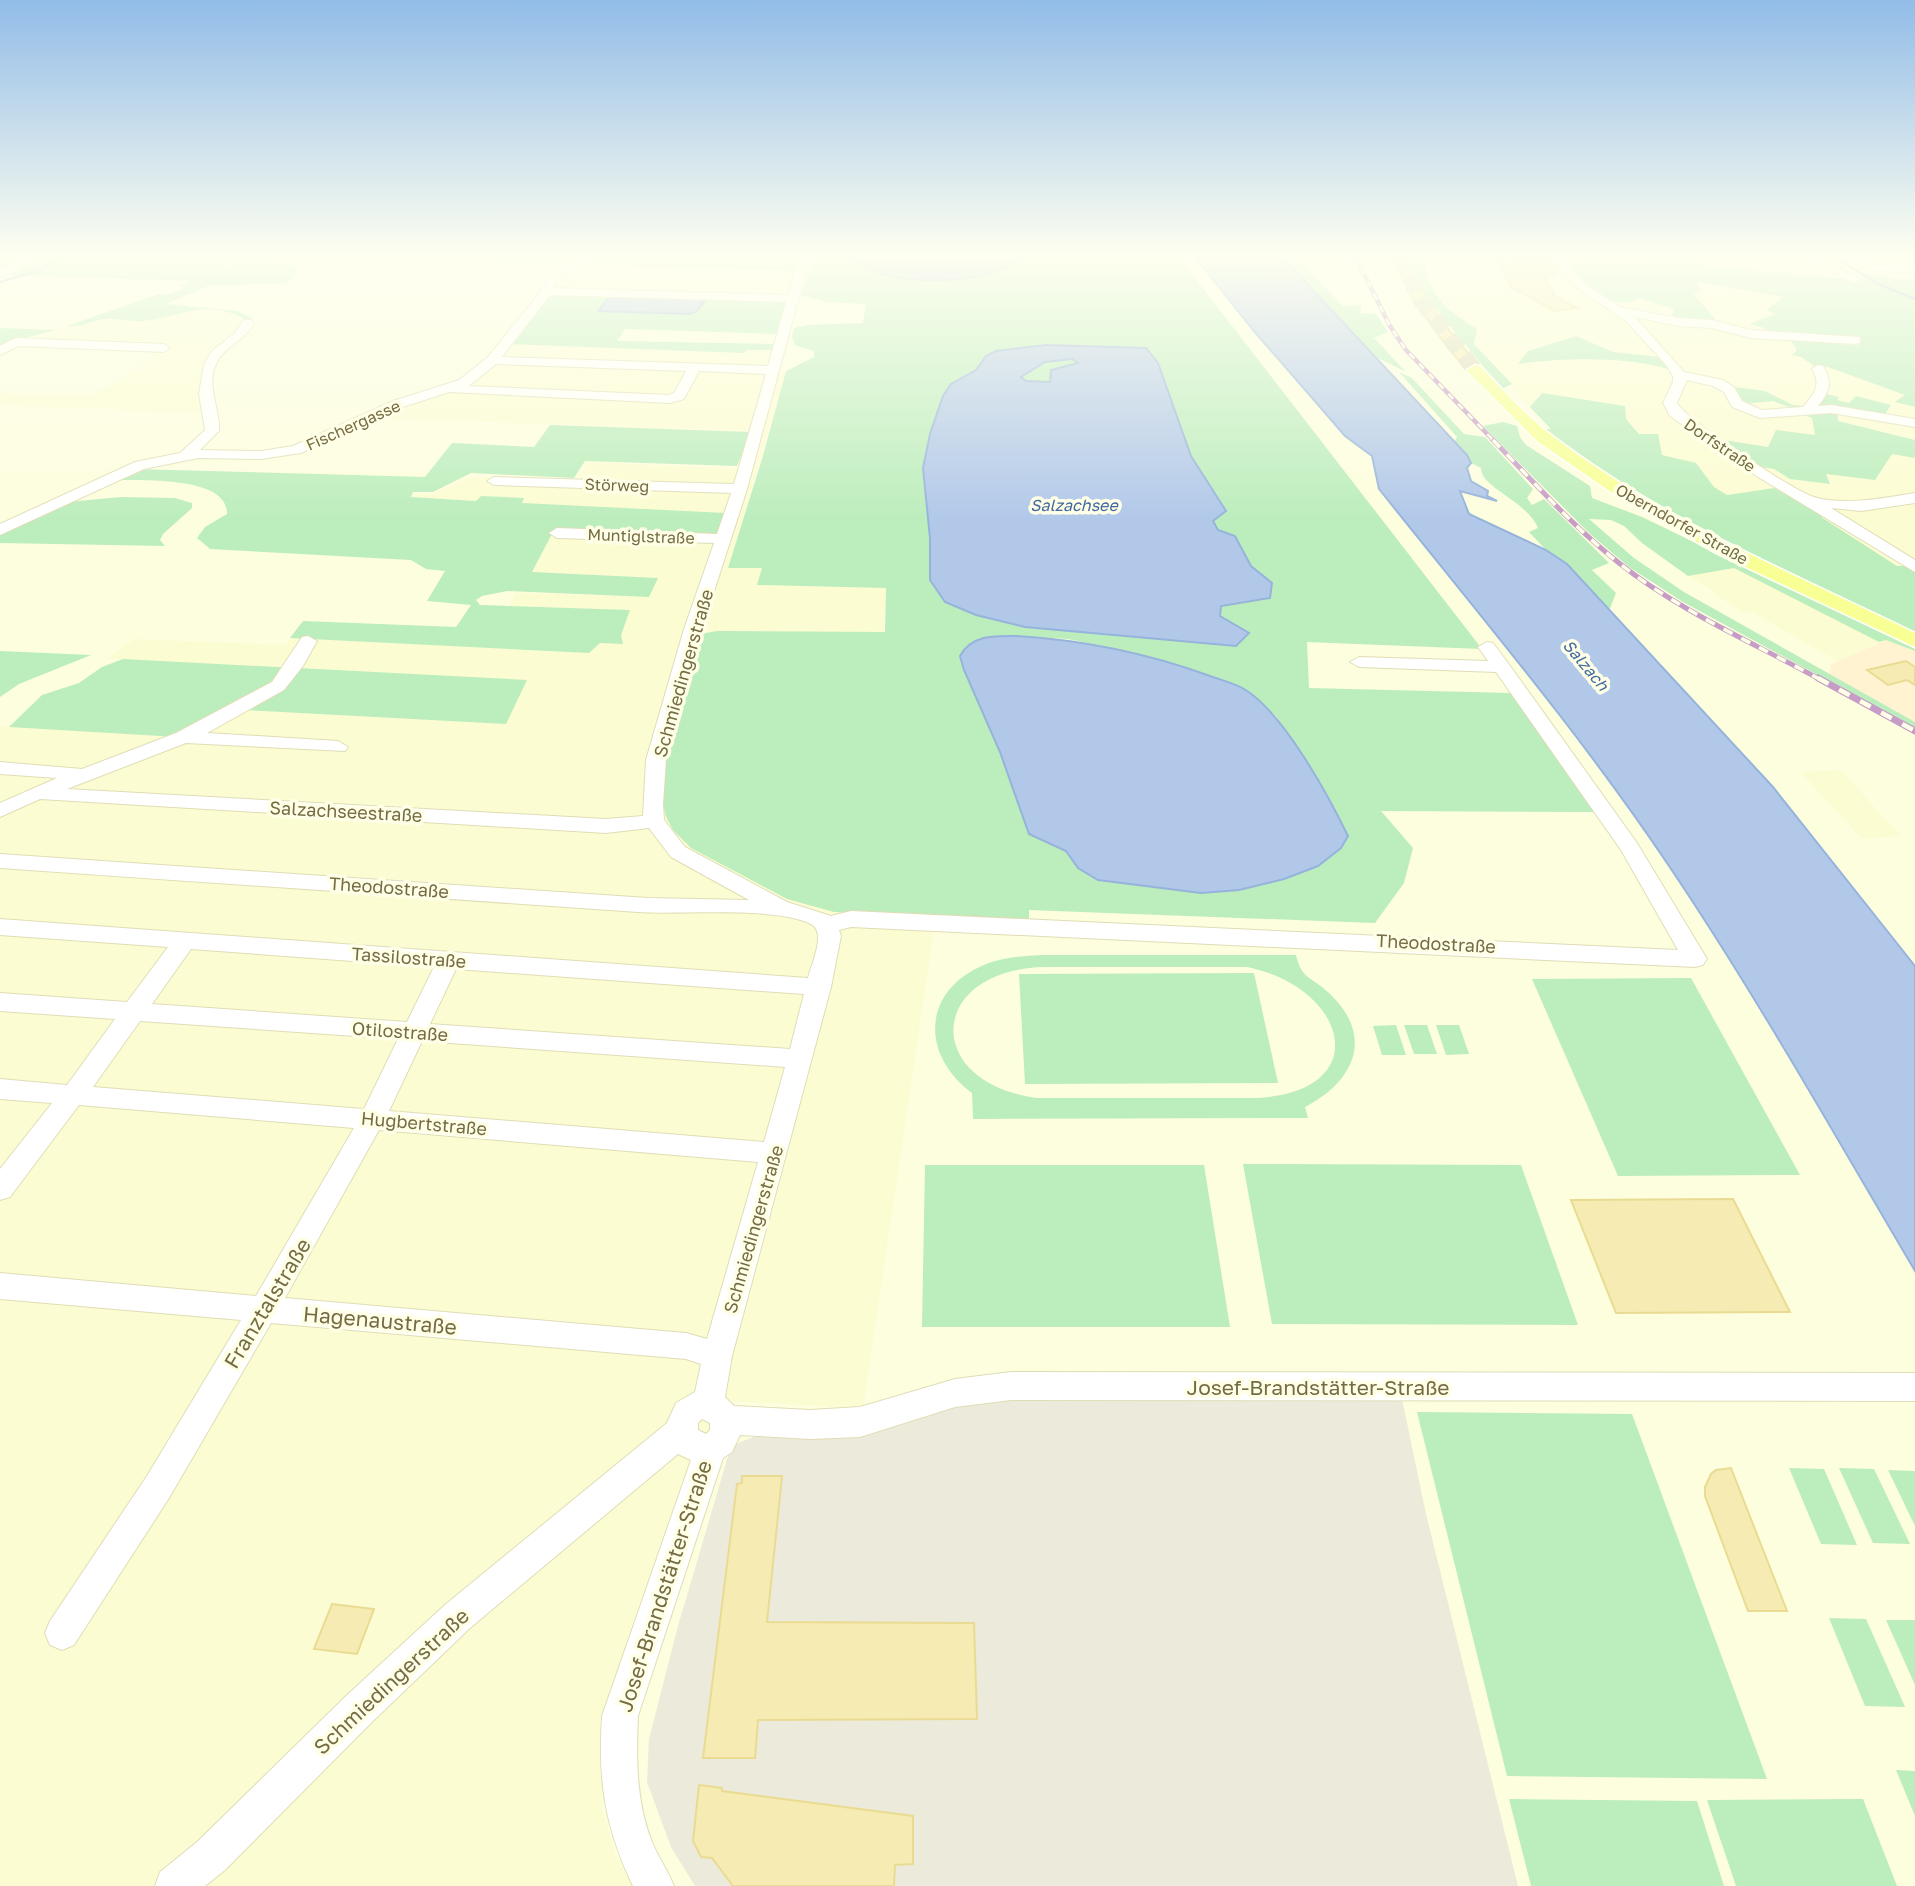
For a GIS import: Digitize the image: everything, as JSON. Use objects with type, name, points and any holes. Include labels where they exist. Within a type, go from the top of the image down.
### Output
[{"type":"main road","name":"Oberndorfer Straße","points":[[1475,370],[1542,436],[1643,505],[1735,555],[1915,641]]},
{"type":"street","points":[[66,344],[164,348]]},
{"type":"street","points":[[186,455],[212,431],[213,421],[206,401],[210,364],[230,344]]},
{"type":"street","name":"Fischergasse","points":[[0,530],[140,465],[186,455],[261,455],[296,450],[398,404],[475,377],[505,344]]},
{"type":"street","name":"Schmiedingerstraße","points":[[654,821],[656,760],[694,629],[740,488],[781,344]]},
{"type":"street","points":[[1651,344],[1680,376],[1718,383],[1729,390],[1737,404],[1760,414],[1808,409],[1855,411],[1915,423]]},
{"type":"street","points":[[493,360],[773,370]]},
{"type":"street","points":[[445,389],[670,399],[679,396],[694,368]]},
{"type":"street","points":[[1808,409],[1824,385],[1824,378],[1818,369]]},
{"type":"street","name":"Dorfstraße","points":[[1680,376],[1670,403],[1675,413],[1805,500],[1915,567]]},
{"type":"street","name":"Störweg","points":[[494,481],[740,488]]},
{"type":"street","points":[[1805,500],[1861,506],[1914,498]]},
{"type":"street","name":"Muntiglstraße","points":[[557,533],[724,539]]},
{"type":"street","points":[[1886,547],[1915,552]]},
{"type":"street","points":[[0,811],[37,793],[216,722],[278,686],[294,666],[308,640]]},
{"type":"street","name":"Theodostraße","points":[[827,925],[851,919],[1036,930],[1369,940],[1695,958],[1630,848],[1487,647]]},
{"type":"street","points":[[1359,662],[1502,667]]},
{"type":"street","points":[[183,737],[338,747]]},
{"type":"street","points":[[0,768],[86,774]]},
{"type":"street","name":"Salzachseestraße","points":[[37,793],[606,826],[654,821]]},
{"type":"street","points":[[654,821],[678,852],[779,907],[805,913],[827,925]]},
{"type":"street","name":"Theodostraße","points":[[0,861],[648,905],[779,907]]},
{"type":"street","name":"Schmiedingerstraße","points":[[174,1886],[211,1856],[359,1709],[458,1616],[707,1426],[717,1356],[819,987],[830,936],[827,925]]},
{"type":"street","name":"Tassilostraße","points":[[0,927],[819,987]]},
{"type":"street","points":[[0,1189],[73,1095],[185,941]]},
{"type":"street","name":"Franztalstraße","points":[[62,1633],[158,1487],[328,1200],[372,1119],[449,960]]},
{"type":"street","name":"Otilostraße","points":[[0,1002],[800,1059]]},
{"type":"street","name":"Hugbertstraße","points":[[0,1089],[774,1153]]},
{"type":"street","name":"Hagenaustraße","points":[[0,1286],[686,1346],[717,1356]]},
{"type":"street","name":"Josef-Brandstätter-Straße","points":[[655,1886],[643,1868],[621,1804],[616,1759],[620,1716],[707,1426],[860,1422],[901,1412],[945,1395],[977,1388],[1011,1386],[1915,1387]]},
{"type":"shaded area","points":[[0,344],[11,344],[0,350]]},
{"type":"shaded area","points":[[93,344],[226,344],[214,355],[208,413],[0,405],[0,394],[90,396],[124,377],[162,348]]},
{"type":"shaded area","points":[[509,344],[744,353],[746,350],[774,350],[768,367],[786,371],[728,567],[763,568],[758,585],[885,588],[884,633],[717,631],[700,634],[834,912],[936,916],[863,1408],[727,1401],[678,1493],[626,1642],[605,1726],[601,1806],[616,1857],[632,1886],[0,1886],[0,726],[177,737],[298,669],[108,658],[134,639],[285,645],[290,638],[589,653],[600,643],[623,644],[621,635],[630,610],[509,606],[516,593],[650,597],[657,578],[532,572],[553,532],[522,503],[524,499],[476,501],[410,497],[414,494],[432,494],[471,477],[576,482],[588,462],[738,469],[752,431],[372,418],[460,386]]},
{"type":"shaded area","points":[[509,344],[775,344],[774,350],[746,350],[744,353]]},
{"type":"shaded area","points":[[1246,344],[1482,649],[1307,642],[1309,688],[1511,693],[1596,812],[1381,811],[1413,848],[1404,883],[1375,923],[1029,910],[1029,922],[834,912],[787,899],[691,848],[673,830],[666,817],[661,794],[665,764],[700,634],[717,631],[885,632],[886,588],[757,585],[762,568],[728,568],[786,371],[814,357],[814,351],[795,345]],"holes":[[[1046,345],[1146,348],[1158,363],[1191,456],[1226,511],[1213,521],[1218,530],[1235,536],[1251,566],[1272,583],[1270,598],[1221,606],[1220,616],[1249,633],[1235,646],[1025,627],[930,580],[930,538],[951,384],[977,370],[981,362]],[[1017,636],[1068,639],[1132,652],[1244,689],[1276,716],[1298,752],[1318,866],[1284,879],[1239,890],[1201,893],[1078,868],[1066,851],[1029,833],[1000,752]]]},
{"type":"shaded area","points":[[1365,344],[1380,344],[1406,372],[1378,358]]},
{"type":"shaded area","points":[[1465,344],[1474,344],[1512,384],[1502,389]]},
{"type":"shaded area","points":[[1474,344],[1794,344],[1797,350],[1793,354],[1814,366],[1828,367],[1906,395],[1896,402],[1915,407],[1915,440],[1799,413],[1812,418],[1816,435],[1768,447],[1718,439],[1708,442],[1774,488],[1727,495],[1714,487],[1696,463],[1662,455],[1626,419],[1542,393],[1530,407]]},
{"type":"shaded area","points":[[1550,344],[1595,344],[1613,352],[1660,357],[1668,369],[1632,362],[1593,359],[1518,364],[1528,351]]},
{"type":"shaded area","points":[[1793,344],[1860,346],[1859,344],[1915,344],[1915,407],[1895,402],[1905,395],[1828,367],[1814,366],[1801,357],[1792,355],[1797,350]]},
{"type":"shaded area","points":[[1072,359],[1078,363],[1062,367],[1050,382],[1026,381],[1020,377],[1045,362]]},
{"type":"shaded area","points":[[1399,372],[1412,378],[1464,434],[1485,437],[1533,489],[1527,498],[1532,505],[1544,499],[1609,563],[1592,570],[1616,593],[1609,611],[1567,564],[1546,550],[1529,532],[1538,528],[1532,518],[1488,482],[1481,468],[1471,463],[1454,442],[1457,437]]},
{"type":"shaded area","points":[[1725,386],[1765,391],[1793,405],[1805,406],[1797,410],[1773,401],[1743,404]]},
{"type":"shaded area","points":[[1542,393],[1625,406],[1626,419],[1639,434],[1658,434],[1662,455],[1696,463],[1714,487],[1727,495],[1774,488],[1826,516],[1821,517],[1897,566],[1907,566],[1915,572],[1915,636],[1724,542],[1586,460],[1542,429],[1551,429],[1530,407]]},
{"type":"shaded area","points":[[1826,394],[1849,403],[1856,396],[1891,405],[1884,416],[1816,407]]},
{"type":"shaded area","points":[[1837,410],[1838,421],[1915,440],[1915,458],[1892,454],[1875,480],[1826,474],[1830,484],[1790,479],[1774,469],[1760,467],[1718,439],[1768,447],[1776,430],[1815,435],[1812,418],[1797,412]]},
{"type":"shaded area","points":[[1503,422],[1517,426],[1526,445],[1590,486],[1592,498],[1642,517],[1915,649],[1886,640],[1879,642],[1734,568],[1688,576],[1642,543],[1624,526],[1611,520],[1589,519],[1634,558],[1684,592],[1915,722],[1915,728],[1683,602],[1629,567],[1589,533],[1483,426]]},
{"type":"shaded area","points":[[550,425],[751,432],[737,466],[585,461],[574,478],[471,473],[433,492],[413,492],[411,497],[476,501],[481,496],[524,498],[522,503],[726,513],[716,538],[553,532],[532,572],[658,578],[649,597],[507,591],[482,596],[476,600],[480,605],[630,610],[621,635],[623,644],[600,643],[589,653],[290,638],[303,621],[456,627],[471,605],[427,601],[445,571],[426,569],[411,560],[210,549],[197,538],[205,527],[227,514],[223,501],[213,492],[180,483],[111,480],[135,469],[425,477],[452,443],[534,447]]},
{"type":"shaded area","points":[[1892,453],[1915,458],[1915,572],[1907,566],[1898,566],[1774,488],[1785,484],[1760,467],[1774,469],[1790,479],[1830,484],[1825,474]]},
{"type":"shaded area","points":[[121,497],[175,498],[192,503],[192,508],[163,534],[160,540],[165,546],[0,543],[0,532],[67,502]]},
{"type":"shaded area","points":[[1734,568],[1879,642],[1839,662],[1752,612],[1746,613],[1688,576]]},
{"type":"shaded area","points":[[1886,640],[1915,651],[1915,722],[1827,673],[1831,671],[1830,665]]},
{"type":"shaded area","points":[[0,651],[91,655],[19,684],[0,697]]},
{"type":"shaded area","points":[[123,659],[527,680],[506,724],[245,710],[177,737],[9,727],[42,695],[79,683],[102,667]]},
{"type":"shaded area","points":[[1840,770],[1901,836],[1862,839],[1801,772]]},
{"type":"shaded area","points":[[1035,955],[1296,955],[1301,970],[1324,988],[1344,1010],[1352,1026],[1355,1042],[1353,1057],[1336,1085],[1305,1107],[1308,1118],[973,1119],[972,1093],[955,1077],[943,1059],[936,1041],[940,1004],[951,988],[967,974],[995,961]],"holes":[[[1044,967],[1247,967],[1281,978],[1308,995],[1326,1016],[1335,1038],[1333,1059],[1320,1078],[1295,1091],[1257,1098],[1037,1098],[999,1088],[973,1071],[958,1050],[954,1028],[960,1006],[978,986],[1006,973]]]},
{"type":"shaded area","points":[[1254,973],[1278,1083],[1025,1084],[1019,974]]},
{"type":"shaded area","points":[[1691,978],[1800,1175],[1618,1176],[1532,979]]},
{"type":"shaded area","points":[[1396,1025],[1406,1055],[1382,1055],[1373,1026]]},
{"type":"shaded area","points":[[1404,1025],[1427,1025],[1437,1054],[1414,1054]]},
{"type":"shaded area","points":[[1436,1025],[1459,1025],[1469,1054],[1446,1055]]},
{"type":"shaded area","points":[[1243,1164],[1521,1165],[1578,1325],[1272,1324]]},
{"type":"shaded area","points":[[925,1165],[1204,1165],[1230,1327],[922,1327]]},
{"type":"shaded area","points":[[1000,1397],[1402,1399],[1426,1514],[1518,1886],[695,1886],[671,1847],[647,1782],[649,1739],[678,1626],[731,1446],[770,1430]]},
{"type":"shaded area","points":[[1417,1412],[1632,1414],[1767,1779],[1507,1776]]},
{"type":"shaded area","points":[[1789,1468],[1824,1469],[1857,1545],[1821,1544]]},
{"type":"shaded area","points":[[1839,1468],[1874,1469],[1910,1544],[1873,1543]]},
{"type":"shaded area","points":[[1888,1470],[1915,1471],[1915,1526]]},
{"type":"shaded area","points":[[1829,1618],[1866,1619],[1905,1707],[1865,1706]]},
{"type":"shaded area","points":[[1886,1620],[1915,1620],[1915,1685]]},
{"type":"shaded area","points":[[1896,1770],[1915,1771],[1915,1816]]},
{"type":"shaded area","points":[[1509,1799],[1697,1801],[1724,1886],[1531,1886]]},
{"type":"shaded area","points":[[1863,1799],[1897,1886],[1736,1886],[1707,1800]]},
{"type":"water","name":"Salzach","points":[[1265,344],[1363,344],[1467,455],[1471,463],[1467,468],[1471,481],[1488,491],[1487,496],[1497,501],[1460,491],[1469,514],[1546,550],[1567,564],[1773,787],[1915,966],[1915,1271],[1732,963],[1667,863],[1599,767],[1527,673],[1379,489],[1372,456],[1345,436]]},
{"type":"water","name":"Salzachsee","points":[[1046,345],[1146,348],[1158,363],[1191,456],[1226,511],[1213,521],[1218,530],[1235,536],[1251,566],[1272,583],[1270,598],[1221,606],[1220,616],[1249,633],[1236,646],[1025,627],[976,615],[945,602],[930,580],[930,538],[923,468],[930,434],[943,396],[951,384],[976,370],[986,356],[996,351]],"holes":[[[1072,359],[1078,363],[1051,370],[1050,382],[1026,381],[1021,377],[1045,362]]]},
{"type":"water","points":[[1017,636],[1090,644],[1139,654],[1244,689],[1274,716],[1317,778],[1348,836],[1341,848],[1318,866],[1284,879],[1239,890],[1201,893],[1098,880],[1078,868],[1066,851],[1029,834],[1000,752],[960,656],[978,640]]},
{"type":"building","points":[[1445,344],[1460,344],[1476,363],[1465,368]]},
{"type":"building","points":[[1906,661],[1915,667],[1915,685],[1907,680],[1888,685],[1867,670]]},
{"type":"building","points":[[1733,1199],[1790,1312],[1616,1313],[1571,1200]]},
{"type":"building","points":[[1731,1468],[1787,1611],[1748,1611],[1705,1496],[1705,1487],[1711,1474],[1716,1470]]},
{"type":"building","points":[[742,1476],[782,1476],[767,1622],[974,1623],[977,1719],[758,1720],[755,1758],[703,1758],[737,1484],[742,1483]]},
{"type":"building","points":[[332,1604],[374,1609],[357,1654],[314,1649]]},
{"type":"building","points":[[699,1785],[722,1788],[722,1791],[913,1816],[913,1864],[895,1865],[894,1886],[733,1886],[712,1858],[701,1857],[693,1841]]},
{"type":"tunnel","points":[[1455,344],[1475,370]]},
{"type":"railway","points":[[1402,344],[1495,442]]},
{"type":"railway","points":[[1493,440],[1554,504],[1619,563],[1642,580],[1717,626],[1821,680]]},
{"type":"railway","points":[[1818,678],[1915,731]]}]
